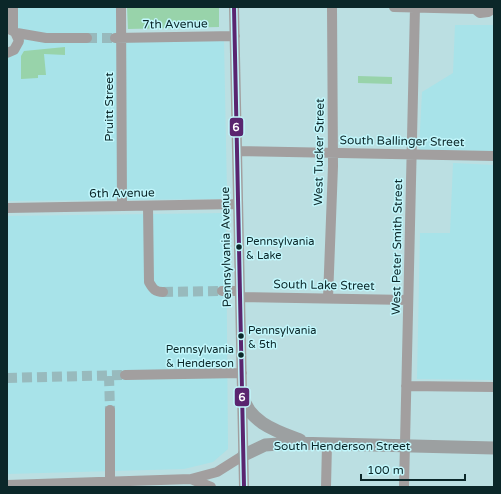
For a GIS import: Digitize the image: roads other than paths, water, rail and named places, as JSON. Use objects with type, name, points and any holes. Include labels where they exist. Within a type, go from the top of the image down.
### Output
[{"type":"main road","points":[[242,394],[247,408],[258,419],[277,431],[308,443]]},
{"type":"main road","name":"South Henderson Street","points":[[244,454],[265,445],[308,443],[494,448]]},
{"type":"street","points":[[13,7],[12,30],[18,44]]},
{"type":"street","name":"Pruitt Street","points":[[121,7],[118,38],[122,127],[122,206]]},
{"type":"street","name":"Pennsylvania Avenue","points":[[234,7],[244,487]]},
{"type":"street","name":"West Tucker Street","points":[[328,298],[333,152],[332,7]]},
{"type":"street","points":[[394,7],[477,8],[480,13],[485,13],[494,8]]},
{"type":"street","name":"West Peter Smith Street","points":[[404,487],[415,7]]},
{"type":"street","points":[[12,30],[46,38]]},
{"type":"street","name":"7th Avenue","points":[[118,38],[235,36]]},
{"type":"street","points":[[7,53],[14,50],[18,44],[46,38],[87,38]]},
{"type":"street","name":"South Ballinger Street","points":[[236,151],[494,156]]},
{"type":"street","name":"6th Avenue","points":[[7,208],[238,204]]},
{"type":"street","points":[[148,206],[149,282],[153,289],[157,292],[163,292]]},
{"type":"street","name":"South Lake Street","points":[[222,291],[240,294],[408,300]]},
{"type":"street","points":[[125,375],[242,373]]},
{"type":"street","points":[[406,386],[494,387]]},
{"type":"street","points":[[108,410],[111,428],[109,431],[110,485]]},
{"type":"street","points":[[326,487],[328,444]]},
{"type":"street","name":"South Henderson Street","points":[[7,485],[110,485],[191,479],[217,472],[244,454]]},
{"type":"street","points":[[191,479],[211,487]]},
{"type":"tunnel","points":[[87,38],[115,38]]},
{"type":"tunnel","points":[[163,292],[222,291]]},
{"type":"tunnel","points":[[7,378],[125,375]]},
{"type":"tunnel","points":[[109,376],[110,410]]},
{"type":"place","name":"Pennsylvania & Lake","points":[[239,247]]},
{"type":"place","name":"Pennsylvania & 5th","points":[[241,336]]},
{"type":"place","name":"Pennsylvania & Henderson","points":[[241,355]]}]
